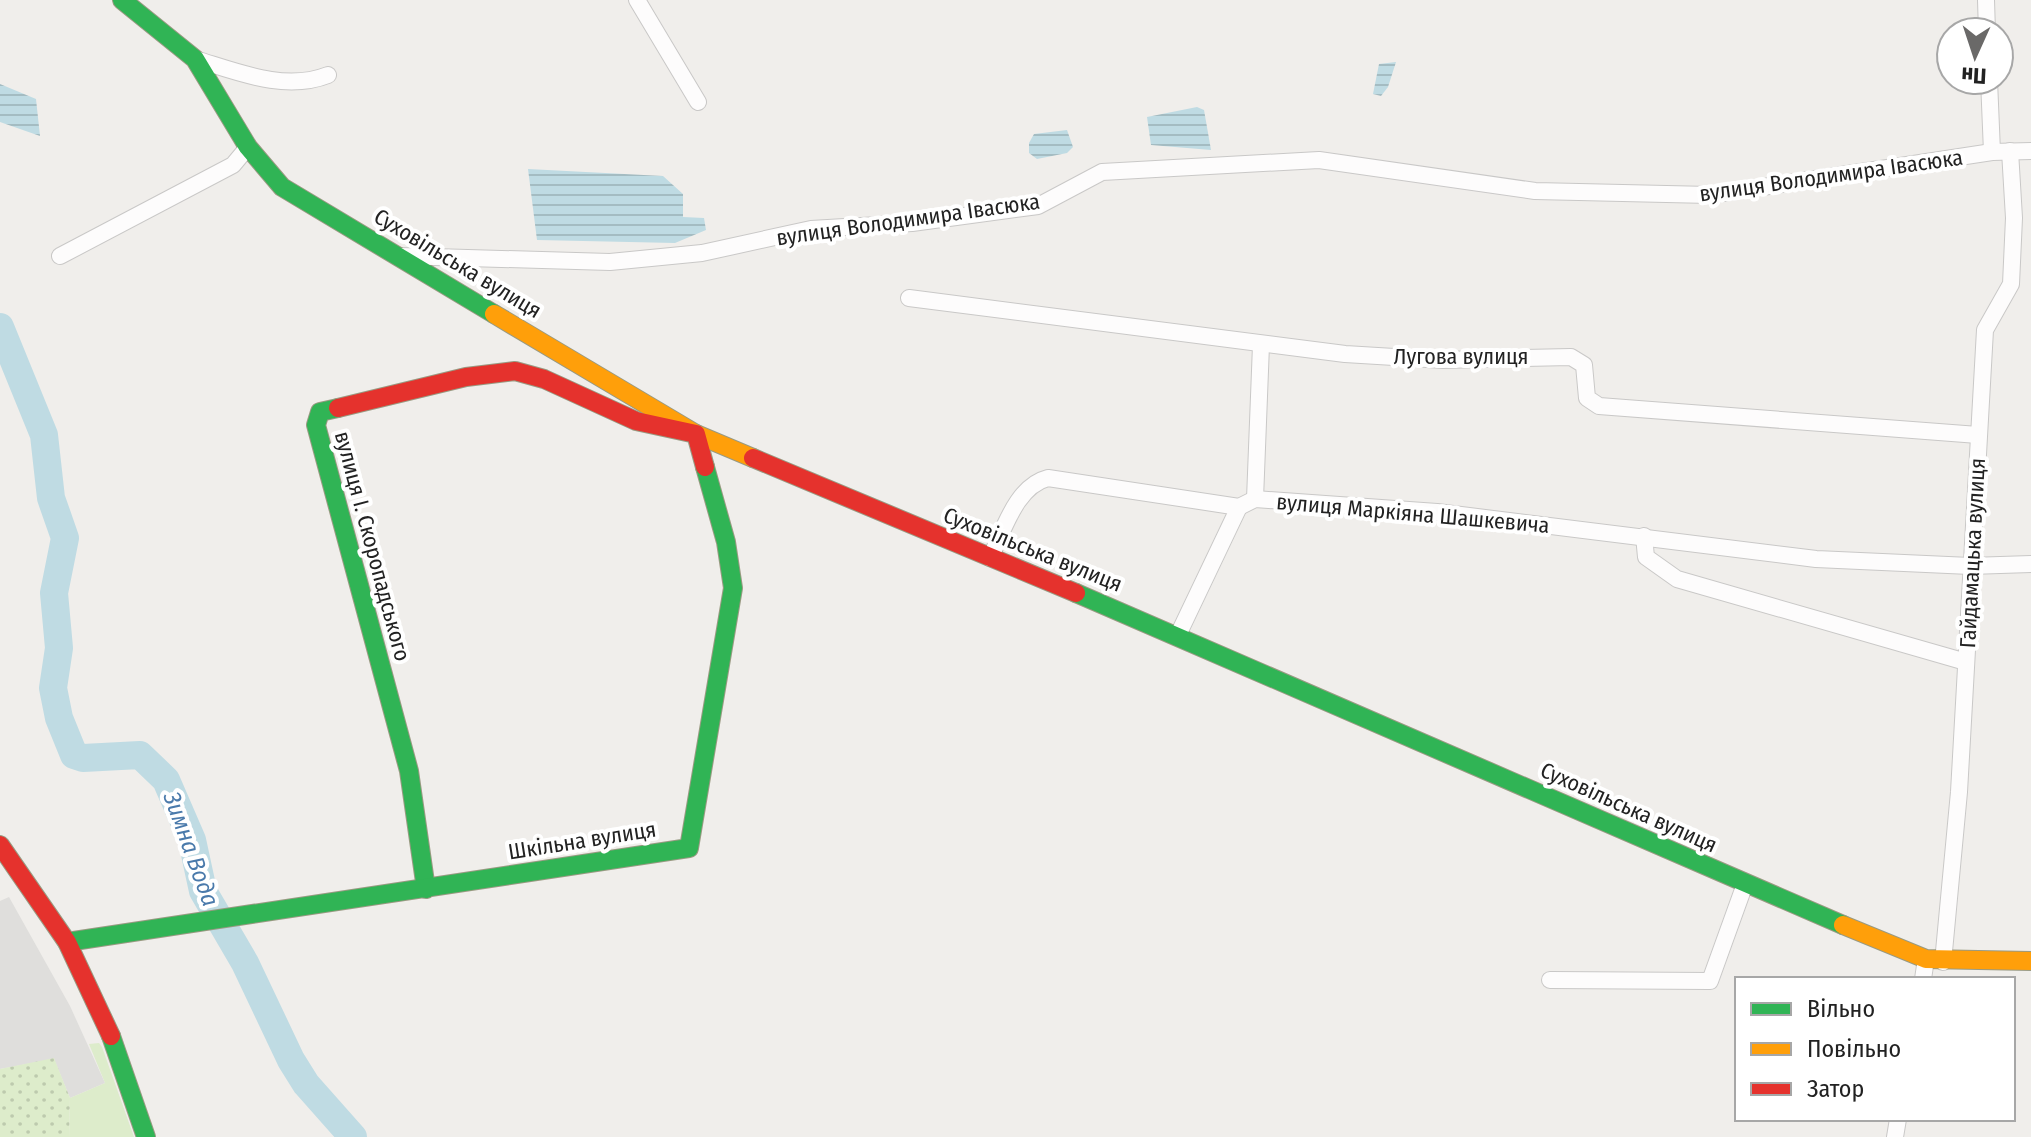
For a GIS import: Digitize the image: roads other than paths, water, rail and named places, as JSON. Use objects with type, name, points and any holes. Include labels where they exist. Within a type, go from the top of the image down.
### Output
[{"type":"street","name":"Суховільська вулиця","points":[[122,0],[195,59],[248,147],[282,187],[696,434],[1178,635],[1745,884],[1935,961],[2031,961]]},
{"type":"street","points":[[637,0],[698,102]]},
{"type":"street","points":[[195,59],[272,81],[311,82],[328,75]]},
{"type":"street","points":[[1990,96],[1992,152]]},
{"type":"street","points":[[60,256],[233,165],[248,147]]},
{"type":"street","name":"Гайдамацька вулиця","points":[[1924,977],[1935,961],[1959,792],[1985,330],[2011,284],[2014,218],[2010,151]]},
{"type":"street","name":"вулиця Володимира Івасюка","points":[[399,256],[610,262],[702,253],[811,229],[912,223],[1038,206],[1102,172],[1319,160],[1535,191],[1710,195],[1992,152],[2031,151]]},
{"type":"street","name":"Лугова вулиця","points":[[909,298],[1261,345],[1443,360],[1571,357],[1584,365],[1587,398],[1599,406],[1978,435]]},
{"type":"street","points":[[1255,499],[1261,345]]},
{"type":"street","name":"вулиця І. Скоропадського","points":[[426,889],[409,771],[316,425],[320,412],[452,380],[515,371],[544,379],[636,421],[696,434]]},
{"type":"street","name":"Шкільна вулиця","points":[[67,942],[689,848],[733,588],[726,542],[696,434]]},
{"type":"street","points":[[990,558],[1022,494],[1035,481],[1048,478],[1239,507],[1178,635]]},
{"type":"street","name":"вулиця Маркіяна Шашкевича","points":[[1239,507],[1255,499],[1437,512],[1816,559],[1970,566],[2031,564]]},
{"type":"street","points":[[1644,536],[1646,557],[1677,579],[1966,662]]},
{"type":"street","points":[[0,845],[67,942],[106,1022],[146,1137]]},
{"type":"street","points":[[1550,980],[1710,981],[1745,884]]},
{"type":"water","points":[[1396,62],[1388,87],[1381,96],[1373,94],[1379,64]]},
{"type":"water","points":[[0,84],[36,99],[40,136],[0,122]]},
{"type":"water","points":[[1197,107],[1204,110],[1211,150],[1151,145],[1147,117]]},
{"type":"water","points":[[1067,130],[1073,147],[1067,153],[1037,159],[1029,153],[1029,143],[1034,134]]},
{"type":"water","points":[[528,169],[663,176],[683,194],[683,217],[704,218],[706,230],[675,243],[537,240]]},
{"type":"waterway","name":"Зимна Вода","points":[[0,327],[44,435],[51,498],[65,538],[54,593],[59,648],[53,688],[59,718],[74,755],[83,758],[140,755],[166,780],[192,840],[203,891],[245,963],[291,1060],[306,1084],[353,1137]]}]
